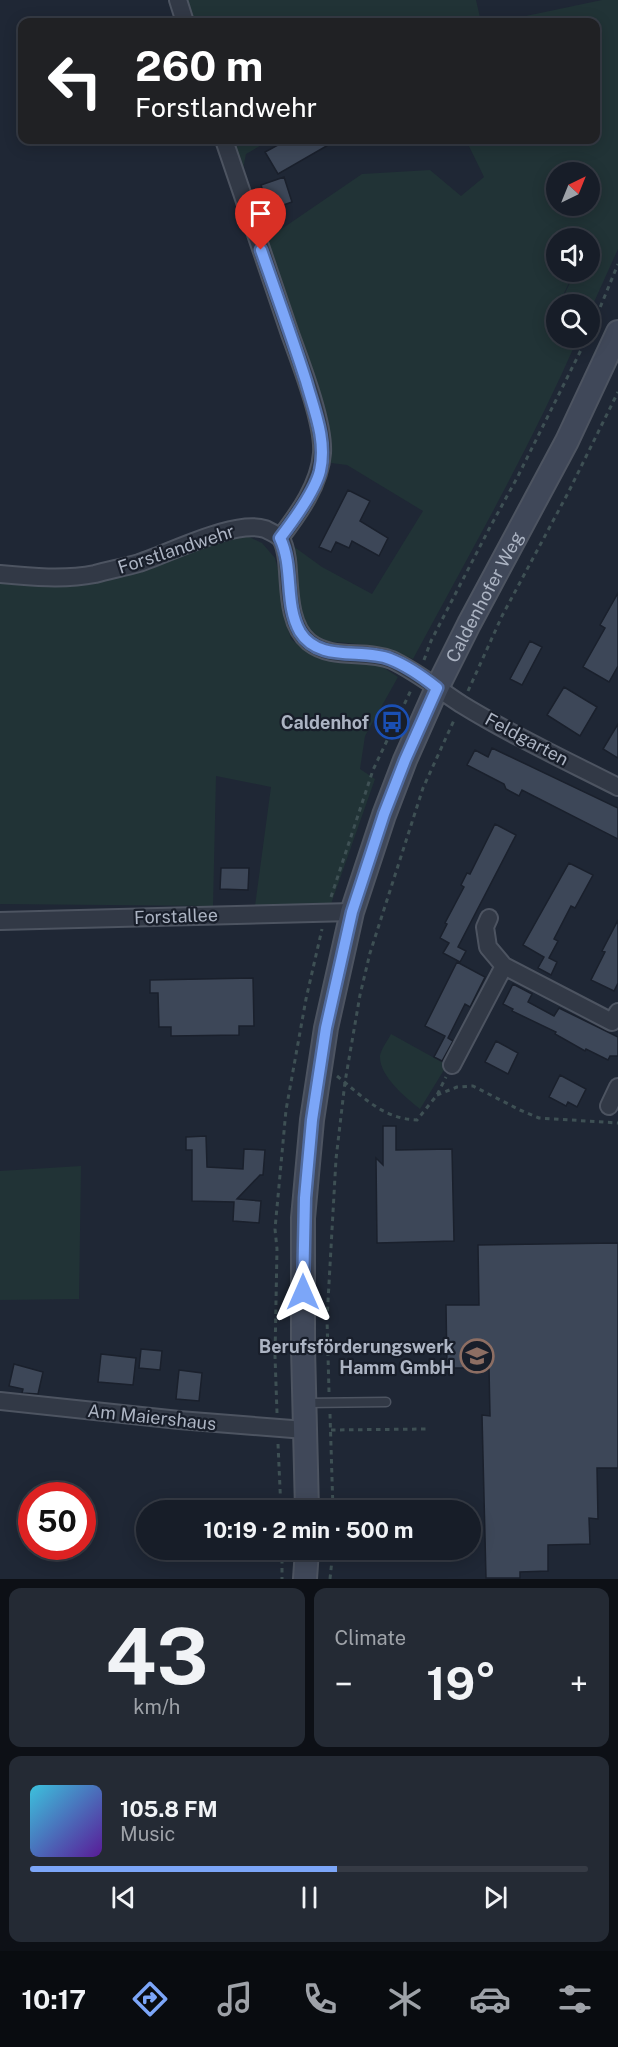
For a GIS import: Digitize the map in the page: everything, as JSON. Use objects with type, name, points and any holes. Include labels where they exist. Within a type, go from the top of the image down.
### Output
[{"type":"main road","name":"Caldenhofer Weg","points":[[307,1500],[303,1218],[312,1120],[326,1028],[352,912],[384,814],[437,688],[567,441],[618,332]]},
{"type":"main road","points":[[305,1579],[306,1560]]},
{"type":"street","points":[[178,0],[185,18]]},
{"type":"street","points":[[225,144],[300,361],[320,428],[322,451],[319,472],[297,515],[280,538],[286,550],[294,617],[300,632],[320,649],[337,653],[370,654],[389,659],[418,674],[437,688]]},
{"type":"street","name":"Forstlandwehr","points":[[0,574],[40,577],[92,574],[138,563],[220,533],[248,526],[265,529],[280,538]]},
{"type":"street","name":"Feldgarten","points":[[437,688],[462,704],[618,787]]},
{"type":"street","name":"Forstallee","points":[[0,921],[352,912]]},
{"type":"street","points":[[489,918],[485,927],[488,947],[504,966],[616,1020]]},
{"type":"street","points":[[452,1065],[504,966]]},
{"type":"street","points":[[609,1106],[618,1087]]},
{"type":"street","name":"Am Maiershaus","points":[[0,1401],[179,1420],[305,1430]]},
{"type":"lane","points":[[304,1403],[386,1402]]},
{"type":"path","points":[[600,308],[618,264]]},
{"type":"path","points":[[333,1500],[327,1319],[330,1244],[336,1159],[345,1082],[360,995],[370,953],[423,788],[502,616],[568,493],[618,392]]},
{"type":"path","points":[[321,1063],[372,1105],[402,1120],[417,1120],[437,1095],[452,1065]]},
{"type":"path","points":[[437,1095],[457,1087],[472,1086],[539,1118],[604,1122]]},
{"type":"path","points":[[331,1430],[426,1429]]},
{"type":"path","points":[[282,1560],[282,1579]]},
{"type":"path","points":[[330,1579],[332,1560]]},
{"type":"shaded area","points":[[183,0],[476,0],[480,18],[189,18]]},
{"type":"shaded area","points":[[602,0],[618,0],[618,249],[598,294],[565,294],[570,282],[600,282],[600,228],[546,228],[546,282],[569,282],[564,294],[546,294],[546,348],[573,348],[520,460],[413,659],[380,648],[321,641],[307,626],[299,608],[295,588],[293,546],[322,567],[372,594],[423,511],[347,465],[331,463],[329,440],[261,243],[362,174],[430,170],[461,196],[484,177],[468,144],[600,144],[600,18],[516,18]]},
{"type":"shaded area","points":[[228,144],[263,144],[246,154],[240,184]]},
{"type":"shaded area","points":[[243,534],[262,543],[275,558],[281,580],[284,616],[291,639],[304,650],[337,660],[375,662],[398,677],[365,736],[360,769],[375,779],[325,921],[255,906],[271,787],[216,776],[213,906],[0,904],[0,579],[80,578]]},
{"type":"shaded area","points":[[391,1034],[447,1065],[420,1109],[394,1086],[381,1064],[381,1053]]},
{"type":"shaded area","points":[[81,1166],[79,1299],[0,1300],[0,1171]]},
{"type":"building","points":[[280,144],[330,144],[278,174],[265,152]]},
{"type":"building","points":[[284,177],[292,202],[269,210],[261,185]]},
{"type":"building","points":[[348,490],[370,501],[360,521],[388,538],[379,556],[352,541],[349,548],[336,542],[331,552],[319,547]]},
{"type":"building","points":[[618,593],[618,666],[609,682],[583,667],[605,628],[600,625]]},
{"type":"building","points":[[530,641],[542,647],[522,685],[510,679]]},
{"type":"building","points":[[564,687],[597,707],[580,736],[547,715]]},
{"type":"building","points":[[618,724],[618,758],[603,749]]},
{"type":"building","points":[[492,748],[618,808],[618,839],[522,790],[519,796],[506,789],[504,784],[467,765],[475,750],[488,757]]},
{"type":"building","points":[[495,824],[516,835],[458,947],[466,951],[460,962],[443,953],[449,943],[440,938],[447,924],[445,923],[464,887],[461,885],[467,873],[470,874]]},
{"type":"building","points":[[569,863],[593,875],[575,908],[571,906],[554,939],[558,941],[549,958],[557,962],[551,975],[538,968],[544,957],[523,945]]},
{"type":"building","points":[[221,868],[249,868],[248,890],[220,889]]},
{"type":"building","points":[[618,920],[618,983],[614,991],[591,980],[605,952],[602,951]]},
{"type":"building","points":[[457,962],[485,977],[470,1007],[465,1004],[448,1038],[453,1041],[442,1061],[434,1057],[445,1036],[425,1026]]},
{"type":"building","points":[[253,978],[254,1026],[239,1026],[239,1035],[171,1036],[171,1027],[159,1027],[158,993],[150,993],[150,980]]},
{"type":"building","points":[[513,984],[532,994],[528,1002],[554,1016],[559,1008],[618,1037],[618,1056],[610,1056],[608,1060],[586,1049],[585,1051],[555,1034],[556,1032],[512,1011],[513,1009],[503,1004]]},
{"type":"building","points":[[496,1041],[518,1053],[508,1074],[485,1062]]},
{"type":"building","points":[[560,1075],[586,1089],[577,1107],[568,1102],[566,1106],[549,1097]]},
{"type":"building","points":[[383,1126],[396,1126],[396,1150],[452,1149],[454,1241],[377,1243],[376,1158],[383,1165]]},
{"type":"building","points":[[206,1136],[207,1167],[243,1169],[244,1149],[265,1150],[263,1175],[260,1175],[237,1199],[261,1201],[259,1223],[233,1221],[234,1202],[192,1201],[192,1150],[186,1150],[186,1137]]},
{"type":"building","points":[[618,1243],[618,1468],[597,1468],[598,1519],[589,1518],[590,1544],[548,1545],[548,1571],[520,1572],[520,1578],[486,1578],[482,1415],[490,1416],[489,1368],[447,1368],[446,1305],[479,1305],[478,1245]]},
{"type":"building","points":[[141,1349],[162,1351],[160,1370],[139,1368]]},
{"type":"building","points":[[101,1354],[136,1358],[133,1385],[98,1382]]},
{"type":"building","points":[[14,1364],[43,1372],[38,1394],[22,1393],[23,1389],[9,1386]]},
{"type":"building","points":[[179,1370],[202,1373],[199,1401],[176,1399]]},
{"type":"place","name":"Caldenhof","points":[[392,722]]},
{"type":"place","name":"Berufsförderungswerk Hamm GmbH","points":[[477,1356]]},
{"type":"route","points":[[261,250],[300,361],[320,428],[322,451],[319,472],[297,515],[280,538],[286,550],[294,617],[300,632],[320,649],[337,653],[370,654],[389,659],[418,674],[437,688],[384,814],[352,912],[326,1028],[312,1120],[303,1218],[303,1292]]}]
